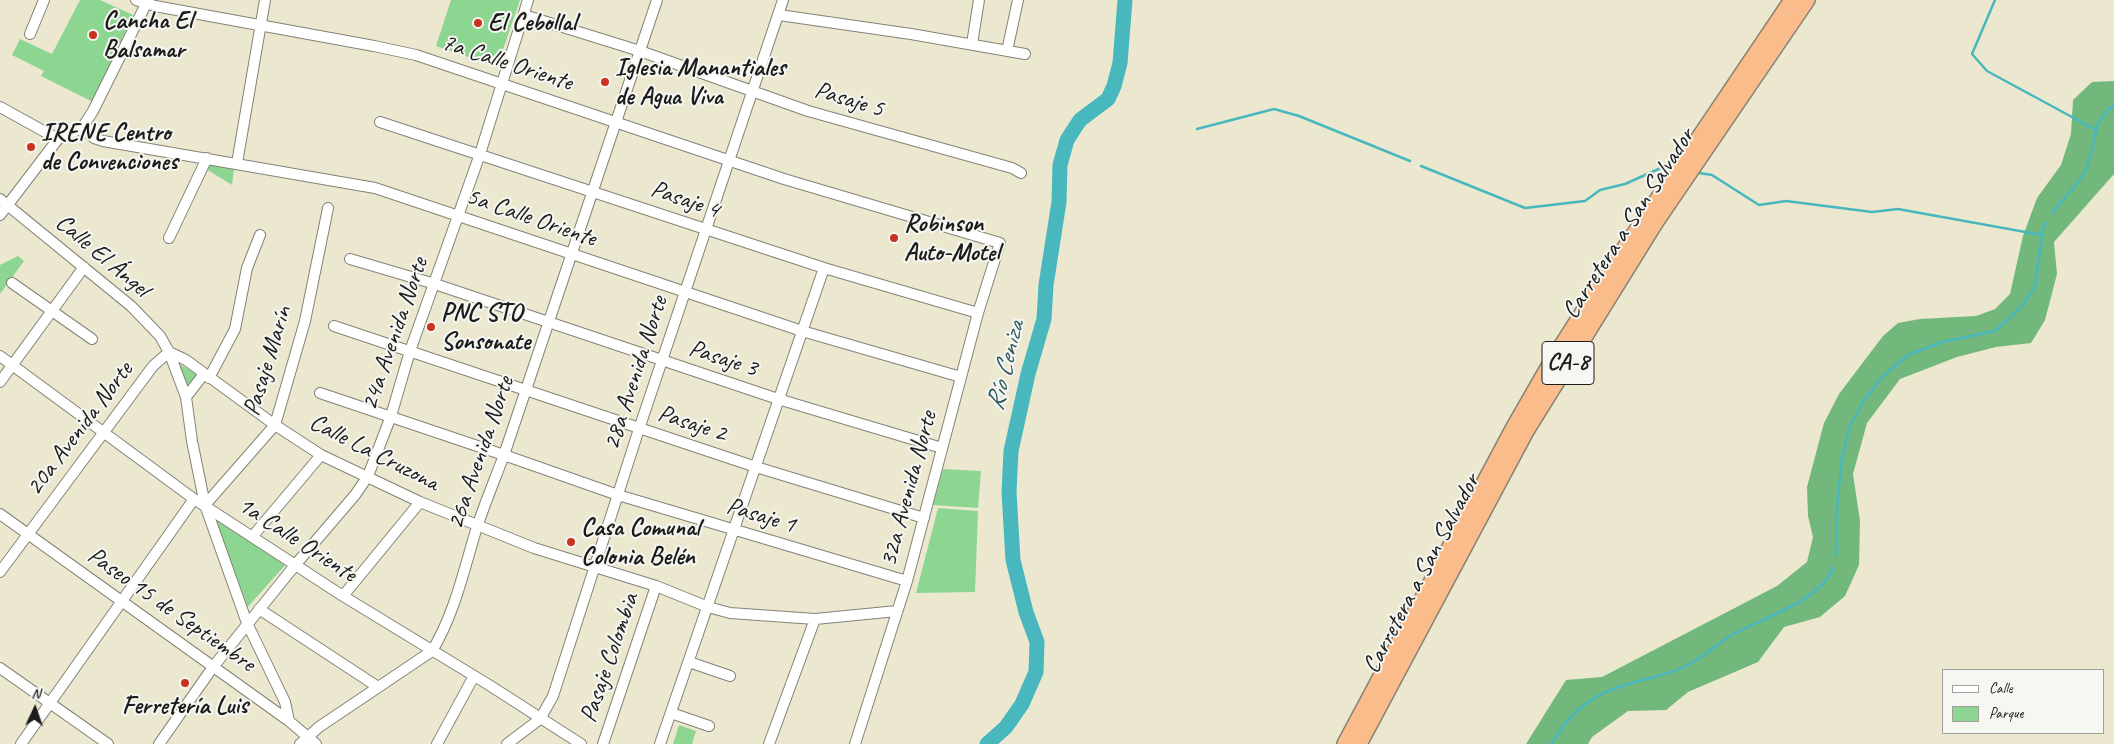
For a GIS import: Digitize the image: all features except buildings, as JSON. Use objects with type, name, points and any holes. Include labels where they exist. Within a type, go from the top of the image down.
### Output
[{"type":"highway","name":"CA-8","points":[[1345,744],[1508,437],[1552,361],[1606,276],[1792,0]]},
{"type":"highway","name":"Carretera a San Salvador","points":[[1359,744],[1526,431],[1656,223],[1807,0]]},
{"type":"street","points":[[30,34],[44,0]]},
{"type":"street","points":[[237,163],[265,0]]},
{"type":"street","name":"24a Avenida Norte","points":[[159,744],[213,667],[296,564],[355,495],[368,476],[391,416],[410,351],[480,154],[528,0]]},
{"type":"street","name":"26a Avenida Norte","points":[[432,651],[458,594],[478,526],[657,0]]},
{"type":"street","name":"28a Avenida Norte","points":[[507,744],[540,719],[553,696],[639,429],[783,0]]},
{"type":"street","points":[[972,44],[979,0]]},
{"type":"street","points":[[1007,50],[1018,0]]},
{"type":"street","points":[[0,215],[4,202],[58,139],[82,128],[93,111],[141,2]]},
{"type":"street","name":"7a Calle Oriente","points":[[141,2],[395,50],[616,121],[784,179],[1000,243]]},
{"type":"street","name":"Pasaje 5","points":[[524,15],[640,51],[808,111],[1012,168],[1021,173]]},
{"type":"street","points":[[779,15],[972,44],[1025,54]]},
{"type":"street","points":[[0,107],[58,139]]},
{"type":"street","name":"Pasaje 4","points":[[380,122],[593,190],[706,230],[824,268],[978,313]]},
{"type":"street","name":"5a Calle Oriente","points":[[82,128],[94,138],[103,141],[375,188],[802,331],[961,377]]},
{"type":"street","points":[[169,238],[207,158]]},
{"type":"street","name":"Calle El Ángel","points":[[4,202],[84,267],[147,322],[169,352]]},
{"type":"street","name":"Pasaje Marín","points":[[205,505],[275,425],[305,321],[328,208]]},
{"type":"street","points":[[186,397],[206,376],[235,329],[247,268],[260,235]]},
{"type":"street","name":"32a Avenida Norte","points":[[855,744],[907,581],[978,313],[1000,243]]},
{"type":"street","name":"Pasaje 3","points":[[350,259],[435,284],[548,321],[662,362],[942,448]]},
{"type":"street","points":[[0,382],[84,267]]},
{"type":"street","points":[[660,744],[824,268]]},
{"type":"street","points":[[12,282],[92,339]]},
{"type":"street","name":"Pasaje 2","points":[[334,326],[639,429],[924,518]]},
{"type":"street","points":[[169,352],[186,397],[192,441],[205,505],[248,623],[285,702],[289,721]]},
{"type":"street","name":"Calle La Cruzona","points":[[169,352],[179,355],[275,425],[321,455],[420,502],[534,548],[656,586],[708,607],[742,615],[815,618],[897,611]]},
{"type":"street","name":"20a Avenida Norte","points":[[0,572],[102,433],[154,366],[169,352]]},
{"type":"street","name":"1a Calle Oriente","points":[[0,356],[194,499],[343,596],[474,676],[580,744]]},
{"type":"street","name":"Pasaje 1","points":[[320,393],[504,454],[618,495],[907,581]]},
{"type":"street","points":[[252,537],[321,455]]},
{"type":"street","points":[[21,744],[194,499]]},
{"type":"street","points":[[343,596],[420,502]]},
{"type":"street","name":"Paseo 15 de Septiembre","points":[[0,514],[289,721],[313,741]]},
{"type":"street","name":"Pasaje Colombia","points":[[603,744],[656,586]]},
{"type":"street","points":[[259,609],[378,687]]},
{"type":"street","points":[[769,744],[815,618]]},
{"type":"street","points":[[300,744],[313,741],[378,687],[432,651]]},
{"type":"street","points":[[689,662],[730,676]]},
{"type":"street","points":[[0,668],[108,744]]},
{"type":"street","points":[[437,744],[474,676]]},
{"type":"street","points":[[671,713],[709,726]]},
{"type":"green space","name":"Cancha El Balsamar","points":[[80,0],[100,0],[133,15],[93,102],[41,76],[44,71],[12,55],[20,39],[52,54]]},
{"type":"green space","name":"El Cebollal","points":[[451,0],[520,0],[497,67],[436,46]]},
{"type":"green space","points":[[2114,81],[2114,174],[2054,242],[2057,274],[2045,320],[2031,343],[1996,347],[1957,357],[1900,379],[1867,423],[1853,474],[1860,521],[1859,565],[1845,596],[1820,617],[1784,627],[1758,662],[1688,692],[1666,710],[1628,711],[1592,737],[1588,744],[1526,744],[1566,680],[1602,677],[1777,586],[1807,562],[1813,537],[1808,516],[1807,487],[1824,423],[1839,394],[1883,336],[1898,323],[1920,319],[1976,316],[1995,309],[2010,294],[2023,236],[2037,198],[2061,165],[2071,134],[2073,100],[2092,82]]},
{"type":"green space","points":[[207,158],[235,162],[232,185],[203,167]]},
{"type":"green space","points":[[18,256],[24,261],[0,294],[0,265]]},
{"type":"green space","points":[[181,365],[200,376],[189,389],[179,370]]},
{"type":"green space","points":[[943,469],[981,471],[978,508],[933,505]]},
{"type":"green space","points":[[938,508],[978,511],[975,592],[916,593]]},
{"type":"green space","points":[[211,514],[287,563],[245,610]]},
{"type":"green space","points":[[679,725],[696,731],[692,744],[673,744]]},
{"type":"waterway","name":"Río Ceniza","points":[[987,744],[1006,727],[1022,704],[1036,672],[1037,642],[1026,612],[1013,560],[1009,492],[1011,451],[1028,374],[1044,319],[1046,285],[1059,202],[1060,165],[1067,140],[1080,120],[1108,99],[1114,86],[1120,63],[1125,0]]},
{"type":"waterway","points":[[1995,0],[1972,54],[1987,71],[2096,130]]},
{"type":"waterway","points":[[2052,213],[2083,176],[2101,118],[2114,105]]},
{"type":"waterway","points":[[1197,129],[1274,109],[1299,116],[1410,161]]},
{"type":"waterway","points":[[1421,166],[1525,208],[1585,201],[1600,190],[1625,184],[1663,167],[1670,168]]},
{"type":"waterway","points":[[1699,173],[1712,175],[1759,205],[1786,201],[1872,212],[1898,209],[2042,235]]},
{"type":"waterway","points":[[1836,555],[1837,508],[1842,457],[1850,426],[1864,400],[1884,375],[1908,355],[1942,342],[1995,331],[2023,305],[2035,286],[2043,228],[2046,223]]},
{"type":"waterway","points":[[1551,744],[1571,717],[1596,697],[1616,688],[1688,665],[1732,635],[1804,599],[1817,590],[1827,579],[1833,567]]},
{"type":"place","name":"El Cebollal","points":[[478,23]]},
{"type":"place","name":"Cancha El Balsamar","points":[[93,35]]},
{"type":"place","name":"Iglesia Manantiales de Agua Viva","points":[[605,82]]},
{"type":"place","name":"IRENE Centro de Convenciones","points":[[31,147]]},
{"type":"place","name":"Robinson Auto-Motel","points":[[894,238]]},
{"type":"place","name":"PNC STO Sonsonate","points":[[431,327]]},
{"type":"place","name":"Casa Comunal Colonia Belén","points":[[571,542]]},
{"type":"place","name":"Ferretería Luis","points":[[185,683]]}]
